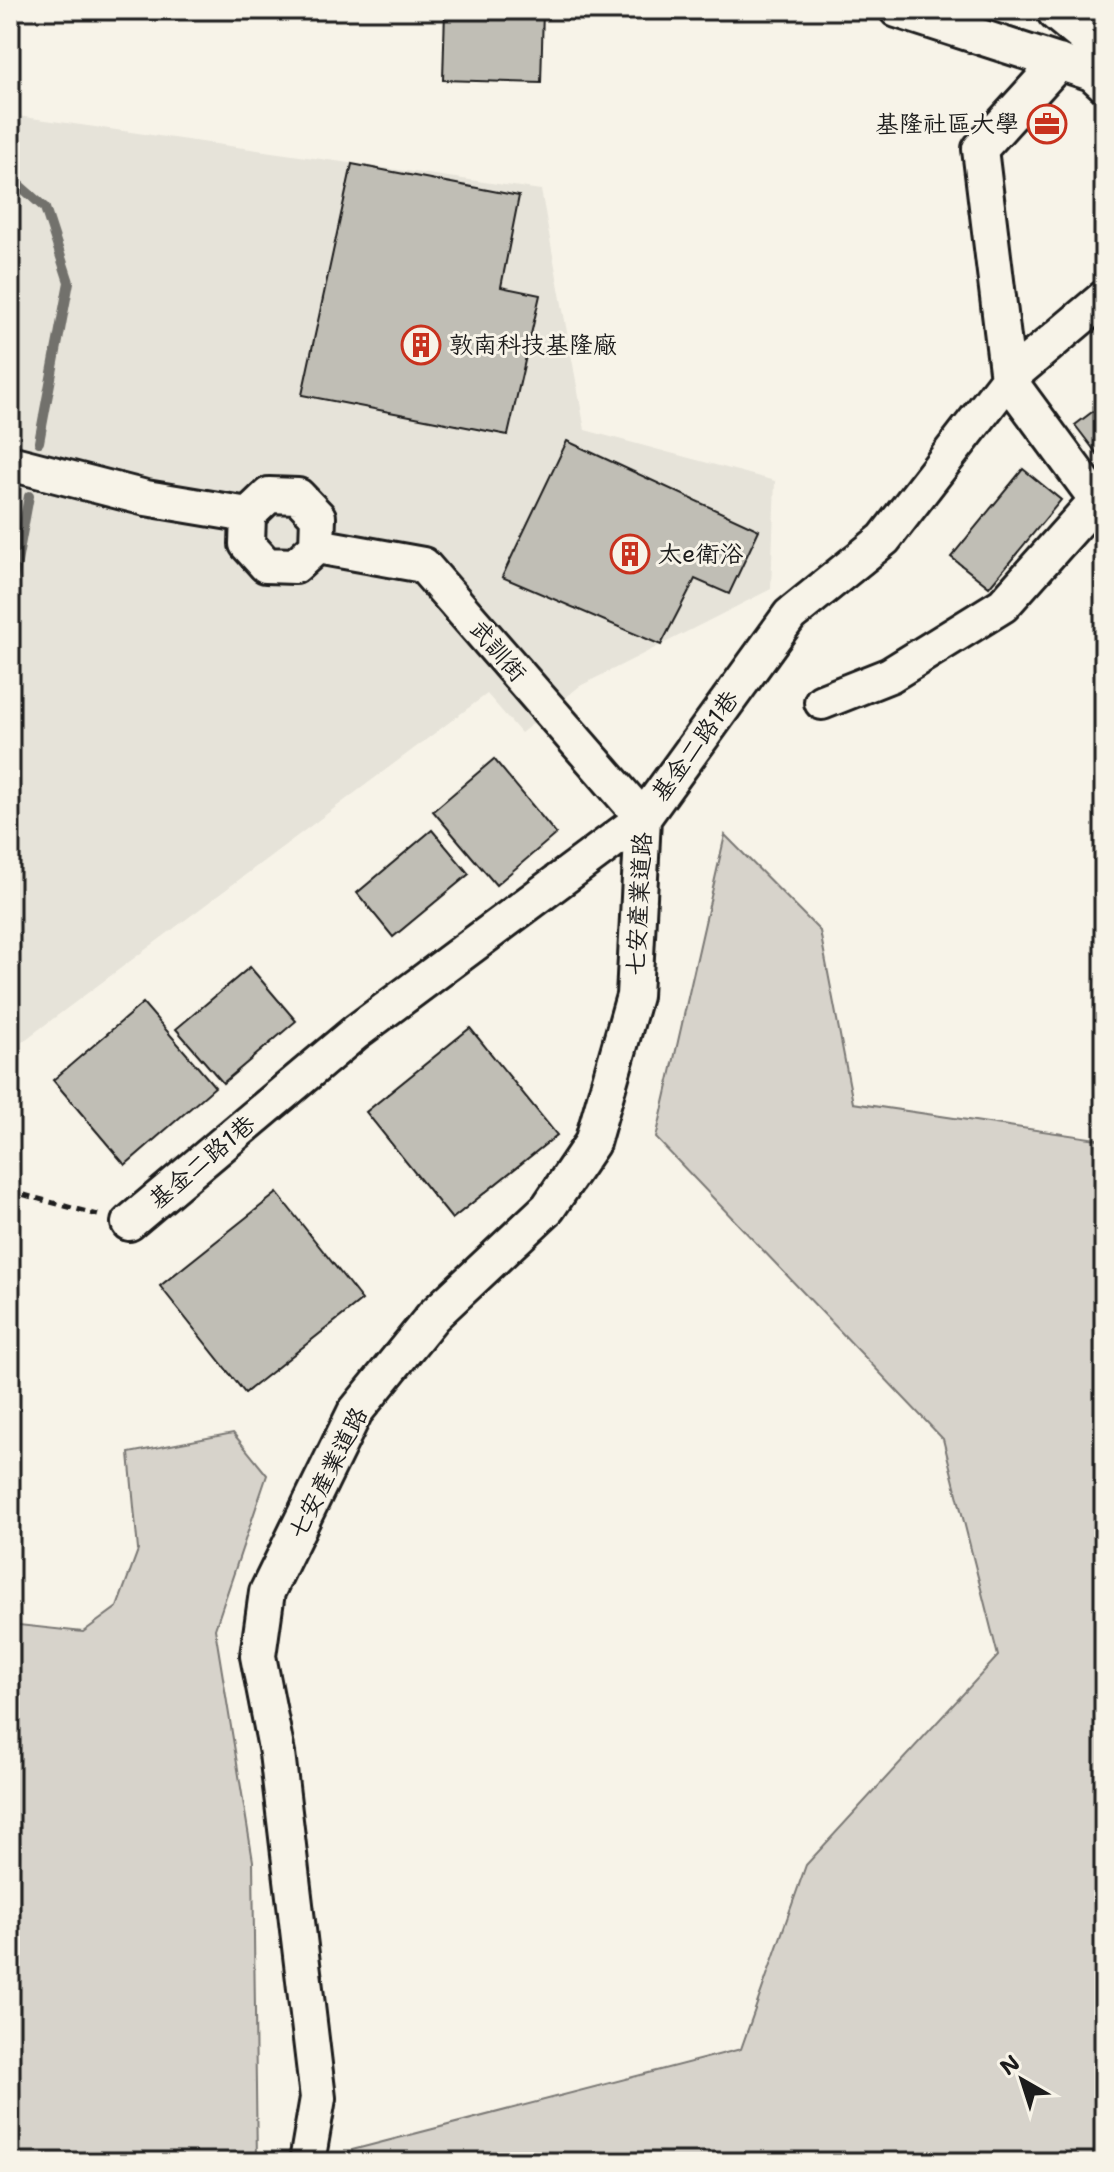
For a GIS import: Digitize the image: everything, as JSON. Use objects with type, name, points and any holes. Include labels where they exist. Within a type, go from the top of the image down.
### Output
[{"type":"main road","points":[[1058,10],[1104,48]]},
{"type":"street","points":[[897,10],[1092,73],[1104,84]]},
{"type":"street","points":[[822,702],[890,675],[1003,605],[1097,500],[1008,379],[980,149],[1059,62]]},
{"type":"street","name":"基金二路1巷","points":[[129,1223],[356,1032],[643,818],[790,615],[884,539],[1008,379],[1101,307]]},
{"type":"street","points":[[10,463],[146,498],[248,515]]},
{"type":"street","points":[[269,495],[298,496],[318,517],[317,546],[295,566],[266,565],[247,544],[248,515],[269,495]]},
{"type":"street","name":"武訓街","points":[[317,546],[423,565],[643,818]]},
{"type":"street","name":"七安產業道路","points":[[307,2162],[318,2098],[277,1753],[258,1656],[267,1592],[355,1412],[433,1316],[548,1208],[592,1143],[634,996],[643,818]]},
{"type":"path","points":[[10,1191],[129,1223]]},
{"type":"shaded area","points":[[10,115],[541,190],[585,430],[775,481],[771,589],[580,686],[521,733],[487,694],[10,1051]]},
{"type":"shaded area","points":[[725,835],[820,931],[853,1103],[1104,1140],[1104,2162],[354,2162],[352,2150],[741,2049],[806,1865],[998,1656],[943,1439],[656,1138]]},
{"type":"shaded area","points":[[233,1433],[267,1475],[215,1629],[253,1861],[257,2162],[10,2162],[10,1624],[83,1632],[117,1607],[138,1550],[129,1453]]},
{"type":"building","points":[[445,10],[543,10],[541,83],[443,80]]},
{"type":"building","name":"敦南科技基隆廠","points":[[352,164],[519,196],[501,287],[540,295],[508,435],[302,395]]},
{"type":"building","points":[[1104,403],[1104,463],[1075,425]]},
{"type":"building","name":"太e衛浴","points":[[567,441],[759,530],[729,594],[695,579],[661,645],[502,577]]},
{"type":"building","points":[[1023,469],[1061,500],[989,587],[951,557]]},
{"type":"building","points":[[494,759],[556,834],[496,885],[433,811]]},
{"type":"building","points":[[432,830],[469,874],[393,937],[357,893]]},
{"type":"building","points":[[250,967],[296,1021],[223,1083],[176,1029]]},
{"type":"building","points":[[143,1003],[215,1087],[125,1165],[53,1080]]},
{"type":"building","points":[[470,1028],[557,1135],[452,1219],[366,1112]]},
{"type":"building","points":[[277,1193],[362,1300],[245,1393],[160,1286]]},
{"type":"waterway","points":[[10,177],[45,208],[69,282],[39,442]]},
{"type":"waterway","points":[[10,601],[29,496]]},
{"type":"place","name":"基隆社區大學","points":[[1047,124]]},
{"type":"place","name":"敦南科技基隆廠","points":[[421,345]]},
{"type":"place","name":"太e衛浴","points":[[630,554]]}]
